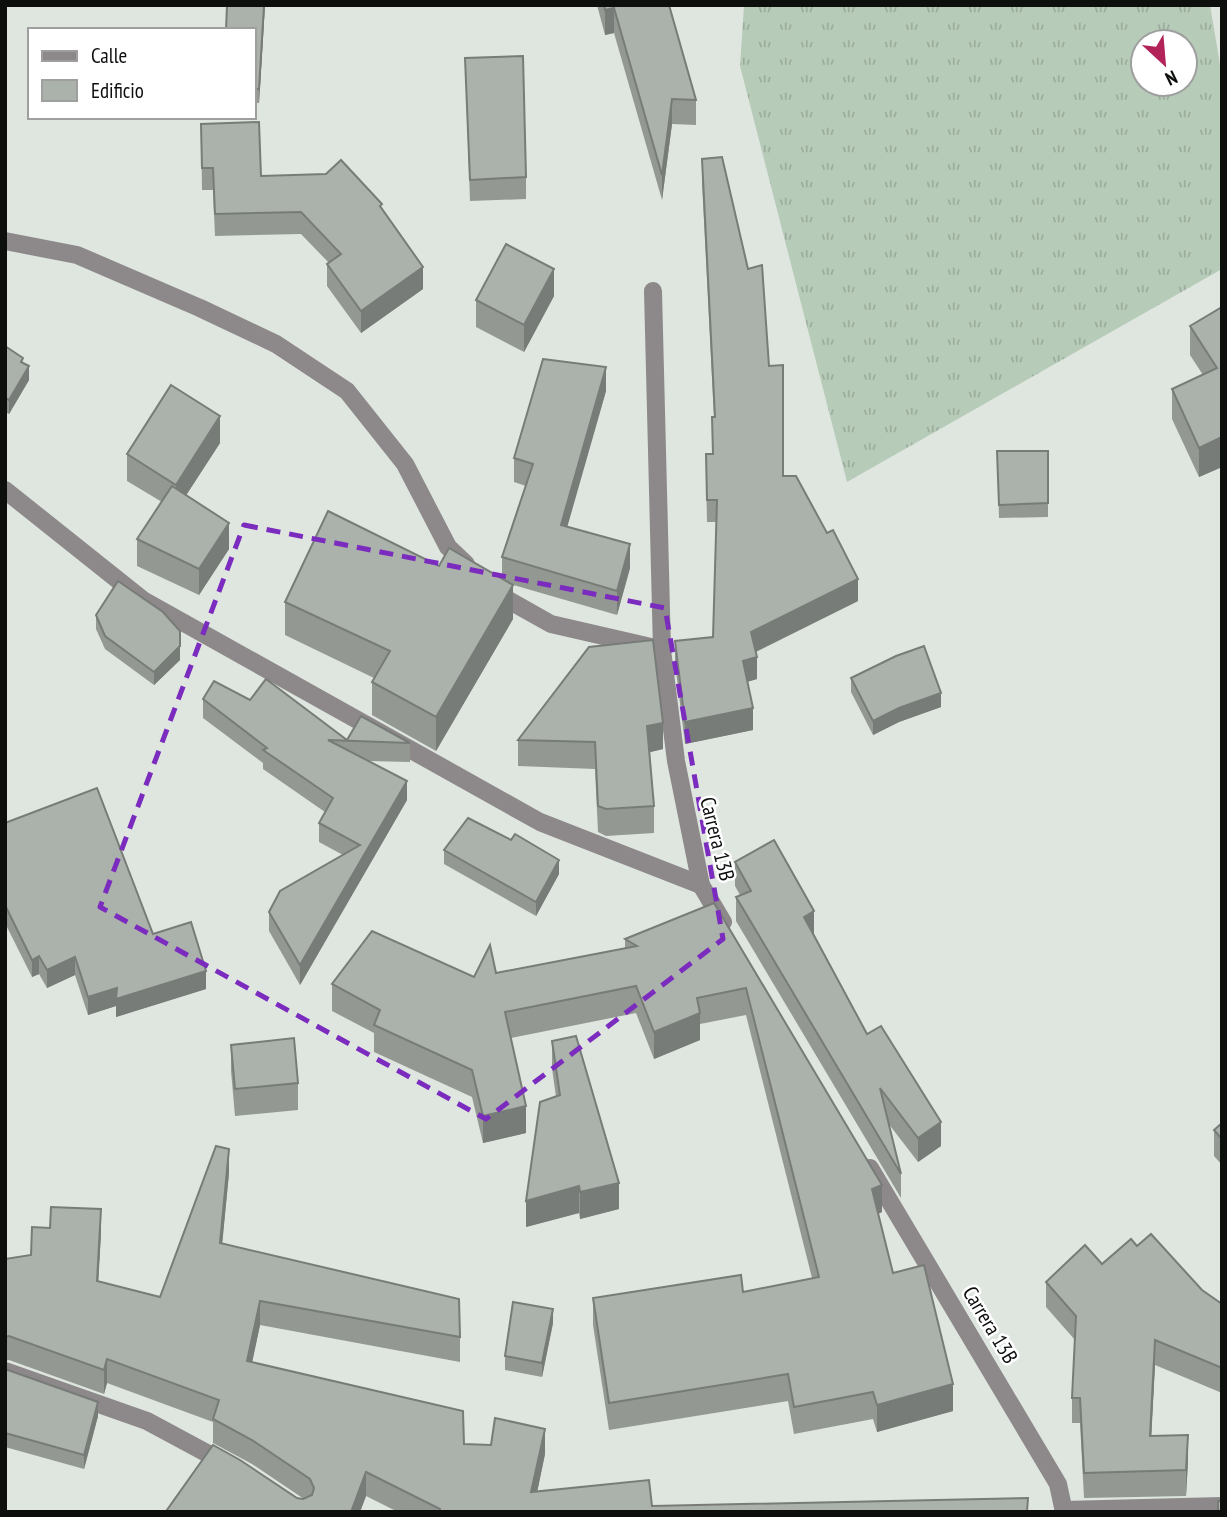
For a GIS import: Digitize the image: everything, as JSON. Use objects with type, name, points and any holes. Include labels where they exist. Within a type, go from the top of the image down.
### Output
[{"type":"street","points":[[5,241],[77,255],[276,344],[347,391],[405,464],[448,547],[501,596],[551,624],[662,650]]},
{"type":"street","name":"Carrera 13B","points":[[653,291],[662,650],[676,761],[701,885],[730,933]]},
{"type":"street","points":[[5,490],[143,600],[540,822],[701,885]]},
{"type":"street","name":"Carrera 13B","points":[[858,1148],[1058,1484],[1064,1511]]},
{"type":"street","points":[[5,1371],[147,1421],[246,1474]]},
{"type":"street","points":[[1064,1511],[1222,1506]]},
{"type":"highlighted area","points":[[244,525],[665,608],[723,939],[486,1119],[100,907]]},
{"type":"green space","points":[[744,5],[1210,5],[1222,76],[1222,269],[847,482],[740,66]]},
{"type":"building","points":[[227,5],[264,5],[259,89],[256,89],[256,28],[226,28]]},
{"type":"building","points":[[604,5],[669,5],[696,100],[672,99],[662,175],[614,8],[605,10]]},
{"type":"building","points":[[523,56],[526,177],[470,180],[465,58]]},
{"type":"building","points":[[259,122],[261,176],[326,174],[341,160],[382,204],[380,206],[423,267],[361,311],[327,264],[341,254],[301,212],[215,214],[213,168],[202,168],[201,124]]},
{"type":"building","points":[[722,157],[748,269],[762,265],[769,366],[783,365],[783,476],[796,476],[827,533],[833,530],[858,579],[751,632],[757,657],[743,661],[753,708],[685,722],[675,641],[713,637],[717,500],[707,500],[706,454],[713,454],[712,417],[715,417],[702,159]]},
{"type":"building","points":[[506,244],[554,269],[524,325],[476,300]]},
{"type":"building","points":[[1222,307],[1222,437],[1199,448],[1172,389],[1217,368],[1190,326]]},
{"type":"building","points":[[5,346],[23,358],[21,362],[29,366],[9,400],[5,398]]},
{"type":"building","points":[[543,359],[606,367],[561,525],[630,544],[617,591],[502,557],[533,464],[514,458]]},
{"type":"building","points":[[171,385],[220,416],[176,485],[127,454]]},
{"type":"building","points":[[997,451],[1048,451],[1048,503],[999,505]]},
{"type":"building","points":[[172,486],[229,523],[199,569],[137,539]]},
{"type":"building","points":[[328,511],[439,566],[449,548],[513,585],[436,717],[372,682],[390,651],[285,602]]},
{"type":"building","points":[[118,581],[163,612],[180,631],[180,646],[154,672],[105,636],[96,615]]},
{"type":"building","points":[[653,640],[663,723],[647,726],[654,806],[606,809],[598,806],[595,742],[518,740],[589,647]]},
{"type":"building","points":[[924,646],[941,693],[899,708],[873,721],[851,678]]},
{"type":"building","points":[[266,679],[347,740],[361,716],[410,743],[328,740],[407,781],[300,965],[269,912],[280,891],[360,845],[319,823],[333,798],[263,750],[267,748],[203,699],[214,681],[250,700]]},
{"type":"building","points":[[97,788],[153,934],[191,922],[206,971],[116,999],[117,988],[88,997],[75,957],[47,970],[39,956],[32,960],[5,905],[5,823]]},
{"type":"building","points":[[468,818],[511,840],[515,834],[559,860],[536,902],[444,850]]},
{"type":"building","points":[[774,840],[814,911],[804,917],[867,1034],[881,1026],[941,1122],[918,1138],[880,1088],[901,1174],[736,897],[751,891],[735,862]]},
{"type":"building","points":[[714,903],[882,1185],[872,1189],[893,1273],[924,1265],[953,1384],[877,1405],[873,1392],[794,1407],[788,1374],[609,1403],[593,1298],[741,1275],[743,1292],[819,1277],[746,988],[697,998],[700,1013],[654,1032],[636,986],[505,1012],[526,1106],[483,1116],[472,1070],[374,1025],[380,1010],[332,984],[372,931],[474,977],[490,945],[496,973],[637,946],[625,939]]},
{"type":"building","points":[[576,1036],[619,1183],[580,1192],[579,1186],[526,1201],[540,1102],[560,1095],[552,1041]]},
{"type":"building","points":[[294,1038],[298,1083],[235,1089],[231,1045]]},
{"type":"building","points":[[1222,1123],[1222,1139],[1214,1130]]},
{"type":"building","points":[[216,1146],[229,1149],[220,1243],[459,1299],[460,1337],[260,1301],[247,1361],[463,1411],[464,1444],[491,1445],[495,1418],[545,1429],[531,1492],[649,1480],[652,1506],[1028,1498],[1027,1512],[439,1512],[440,1509],[366,1472],[351,1512],[169,1512],[167,1510],[213,1445],[297,1498],[303,1499],[312,1495],[314,1488],[310,1479],[252,1440],[213,1419],[219,1400],[107,1359],[104,1370],[9,1336],[5,1337],[5,1259],[31,1255],[32,1227],[50,1228],[51,1207],[101,1209],[97,1281],[160,1297]]},
{"type":"building","points":[[1151,1234],[1202,1290],[1222,1304],[1222,1368],[1155,1340],[1150,1436],[1188,1435],[1186,1470],[1084,1473],[1080,1398],[1072,1398],[1076,1316],[1046,1282],[1085,1245],[1102,1264],[1131,1239],[1137,1246]]},
{"type":"building","points":[[513,1302],[553,1309],[542,1363],[505,1356]]},
{"type":"building","points":[[5,1369],[98,1402],[84,1455],[5,1433]]},
{"type":"building","points":[[1218,1501],[1222,1501],[1222,1512],[1218,1512]]}]
